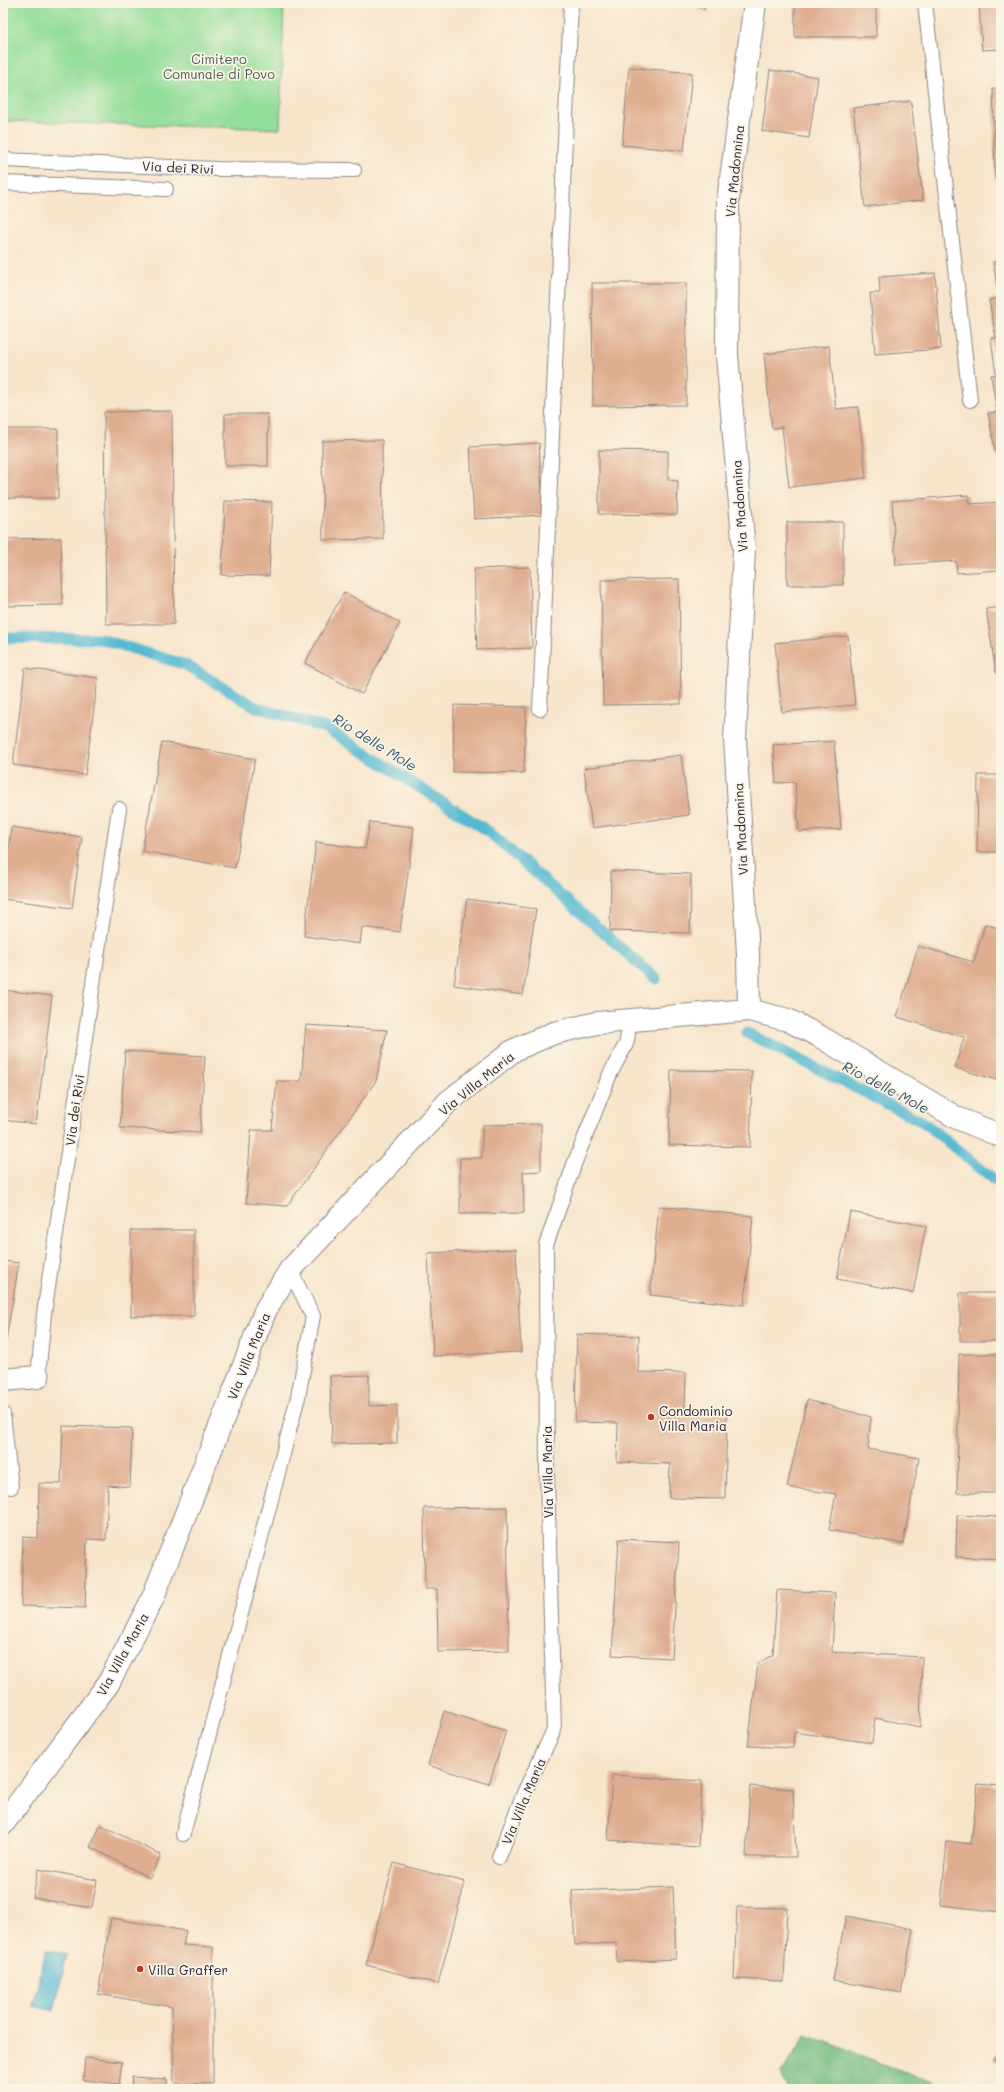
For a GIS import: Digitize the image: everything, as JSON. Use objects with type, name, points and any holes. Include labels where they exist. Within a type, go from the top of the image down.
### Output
[{"type":"street","name":"Via Madonnina","points":[[749,1010],[748,954],[735,739],[744,550],[727,355],[728,200],[755,3]]},
{"type":"street","name":"Via Villa Maria","points":[[3,1824],[108,1684],[152,1600],[266,1310],[290,1270],[448,1102],[514,1050],[554,1033],[597,1023],[749,1010],[788,1020],[819,1036],[957,1118],[1001,1136]]},
{"type":"street","name":"Via dei Rivi","points":[[3,1380],[38,1377]]},
{"type":"lane","points":[[540,709],[571,3]]},
{"type":"lane","points":[[925,3],[970,400]]},
{"type":"lane","name":"Via dei Rivi","points":[[3,160],[218,169],[354,170]]},
{"type":"lane","name":"Via dei Rivi","points":[[3,183],[166,189]]},
{"type":"lane","name":"Via dei Rivi","points":[[38,1377],[45,1306],[119,809]]},
{"type":"lane","name":"Via Villa Maria","points":[[499,1857],[524,1793],[554,1730],[547,1473],[546,1245],[575,1162],[610,1074],[626,1044],[631,1019]]},
{"type":"lane","points":[[183,1834],[298,1397],[308,1345],[313,1316],[290,1270]]},
{"type":"lane","points":[[3,1414],[11,1487]]},
{"type":"green space","name":"Cimitero Comunale di Povo","points":[[3,3],[284,3],[280,129],[3,121]]},
{"type":"green space","points":[[806,2034],[904,2072],[953,2089],[788,2089],[781,2074]]},
{"type":"water","points":[[46,1949],[67,1954],[54,2011],[33,2006]]},
{"type":"building","points":[[690,3],[707,3],[704,10]]},
{"type":"building","points":[[795,3],[876,3],[876,37],[795,37]]},
{"type":"building","points":[[979,3],[1001,3],[1001,49],[982,50]]},
{"type":"building","points":[[629,67],[692,73],[684,151],[622,145]]},
{"type":"building","points":[[770,70],[818,77],[809,138],[762,131]]},
{"type":"building","points":[[993,89],[1001,89],[1001,179],[995,179]]},
{"type":"building","points":[[911,101],[923,200],[865,207],[853,108]]},
{"type":"building","points":[[1001,261],[1001,455],[996,456],[988,413],[997,412],[991,375],[996,375],[991,338],[996,338],[989,300],[999,298],[993,262]]},
{"type":"building","points":[[935,273],[941,349],[875,354],[870,293],[880,293],[879,277]]},
{"type":"building","points":[[592,283],[686,283],[686,405],[593,406]]},
{"type":"building","points":[[829,346],[836,409],[858,407],[866,478],[789,487],[782,427],[772,428],[764,354]]},
{"type":"building","points":[[172,411],[174,624],[106,624],[104,412]]},
{"type":"building","points":[[225,414],[268,414],[268,466],[225,466]]},
{"type":"building","points":[[3,429],[58,429],[58,498],[3,498]]},
{"type":"building","points":[[382,440],[383,539],[323,540],[322,441]]},
{"type":"building","points":[[539,443],[543,515],[474,519],[470,447]]},
{"type":"building","points":[[599,450],[668,451],[668,480],[678,481],[677,515],[599,514]]},
{"type":"building","points":[[968,495],[969,504],[1001,502],[1001,570],[957,573],[956,561],[896,565],[892,501]]},
{"type":"building","points":[[225,501],[272,502],[269,576],[222,575]]},
{"type":"building","points":[[787,522],[843,522],[843,585],[787,585]]},
{"type":"building","points":[[61,538],[63,605],[3,606],[3,539]]},
{"type":"building","points":[[530,567],[532,648],[477,650],[474,569]]},
{"type":"building","points":[[679,579],[681,704],[603,705],[601,580]]},
{"type":"building","points":[[344,592],[400,623],[362,694],[305,663]]},
{"type":"building","points":[[1001,607],[1001,672],[996,673],[986,609]]},
{"type":"building","points":[[848,636],[855,705],[782,712],[775,643]]},
{"type":"building","points":[[25,668],[98,678],[85,775],[13,765]]},
{"type":"building","points":[[454,705],[526,707],[524,773],[453,772]]},
{"type":"building","points":[[834,741],[841,829],[799,832],[795,782],[776,783],[773,745]]},
{"type":"building","points":[[162,742],[255,759],[235,868],[142,851]]},
{"type":"building","points":[[681,755],[689,815],[592,828],[584,768]]},
{"type":"building","points":[[978,775],[1001,775],[1001,852],[977,852]]},
{"type":"building","points":[[370,822],[414,827],[400,932],[362,927],[360,944],[304,936],[316,842],[365,849]]},
{"type":"building","points":[[11,827],[82,837],[72,908],[3,899]]},
{"type":"building","points":[[611,871],[691,874],[690,933],[610,931]]},
{"type":"building","points":[[467,899],[536,909],[523,995],[454,985]]},
{"type":"building","points":[[985,924],[1001,929],[1001,1081],[955,1068],[964,1037],[897,1017],[918,946],[974,962]]},
{"type":"building","points":[[3,990],[52,996],[36,1124],[3,1120]]},
{"type":"building","points":[[306,1025],[387,1030],[376,1081],[287,1206],[246,1203],[251,1130],[272,1130],[277,1081],[301,1081]]},
{"type":"building","points":[[125,1051],[205,1056],[200,1132],[120,1128]]},
{"type":"building","points":[[671,1070],[752,1071],[750,1147],[669,1145]]},
{"type":"building","points":[[541,1124],[541,1171],[523,1172],[524,1213],[460,1214],[460,1158],[482,1158],[482,1125]]},
{"type":"building","points":[[659,1206],[753,1216],[744,1305],[650,1295]]},
{"type":"building","points":[[850,1212],[926,1226],[913,1293],[837,1279]]},
{"type":"building","points":[[131,1230],[194,1230],[194,1316],[131,1316]]},
{"type":"building","points":[[516,1249],[521,1352],[433,1356],[428,1253]]},
{"type":"building","points":[[3,1261],[19,1263],[4,1352],[3,1352]]},
{"type":"building","points":[[960,1293],[1001,1293],[1001,1341],[960,1341]]},
{"type":"building","name":"Condominio Villa Maria","points":[[577,1334],[639,1336],[638,1372],[686,1373],[685,1410],[727,1411],[725,1499],[669,1498],[670,1464],[617,1462],[618,1423],[575,1422]]},
{"type":"building","points":[[959,1354],[1001,1354],[1001,1493],[957,1493]]},
{"type":"building","points":[[369,1375],[369,1406],[397,1405],[397,1443],[332,1444],[330,1376]]},
{"type":"building","points":[[807,1400],[871,1417],[868,1449],[919,1458],[903,1544],[829,1530],[836,1494],[787,1487]]},
{"type":"building","points":[[63,1426],[132,1428],[130,1487],[108,1485],[106,1540],[87,1539],[85,1608],[21,1606],[23,1537],[38,1538],[39,1483],[61,1484]]},
{"type":"building","points":[[507,1507],[509,1651],[438,1652],[437,1589],[425,1589],[424,1508]]},
{"type":"building","points":[[957,1515],[1001,1517],[1001,1559],[956,1557]]},
{"type":"building","points":[[619,1539],[679,1542],[672,1658],[612,1655]]},
{"type":"building","points":[[777,1590],[835,1593],[832,1652],[922,1657],[920,1727],[875,1718],[872,1743],[794,1732],[793,1748],[748,1746],[758,1663],[773,1655]]},
{"type":"building","points":[[444,1711],[506,1731],[489,1784],[428,1765]]},
{"type":"building","points":[[612,1775],[702,1781],[698,1847],[608,1840]]},
{"type":"building","points":[[978,1784],[1001,1786],[1001,1912],[941,1905],[947,1841],[971,1844]]},
{"type":"building","points":[[750,1786],[793,1789],[796,1857],[746,1857]]},
{"type":"building","points":[[101,1825],[161,1855],[150,1878],[90,1847]]},
{"type":"building","points":[[394,1863],[465,1882],[438,1984],[366,1965]]},
{"type":"building","points":[[38,1869],[97,1880],[92,1908],[33,1898]]},
{"type":"building","points":[[673,1887],[676,1959],[617,1962],[616,1943],[575,1945],[572,1891]]},
{"type":"building","points":[[737,1907],[787,1908],[784,1981],[734,1979]]},
{"type":"building","points":[[846,1916],[913,1929],[901,1993],[833,1980]]},
{"type":"building","points":[[111,1918],[186,1931],[183,1945],[213,1947],[213,2084],[174,2083],[172,2007],[98,1994]]},
{"type":"building","points":[[1001,2046],[1001,2064],[993,2060]]},
{"type":"building","points":[[85,2058],[122,2062],[119,2084],[83,2080]]},
{"type":"building","points":[[132,2077],[167,2079],[167,2089],[131,2089]]},
{"type":"waterway","name":"Rio delle Mole","points":[[3,638],[101,639],[186,665],[256,707],[326,728],[488,831],[656,979]]},
{"type":"waterway","name":"Rio delle Mole","points":[[747,1033],[923,1122],[1001,1185]]},
{"type":"place","name":"Condominio Villa Maria","points":[[651,1417]]},
{"type":"place","name":"Villa Graffer","points":[[140,1969]]}]
